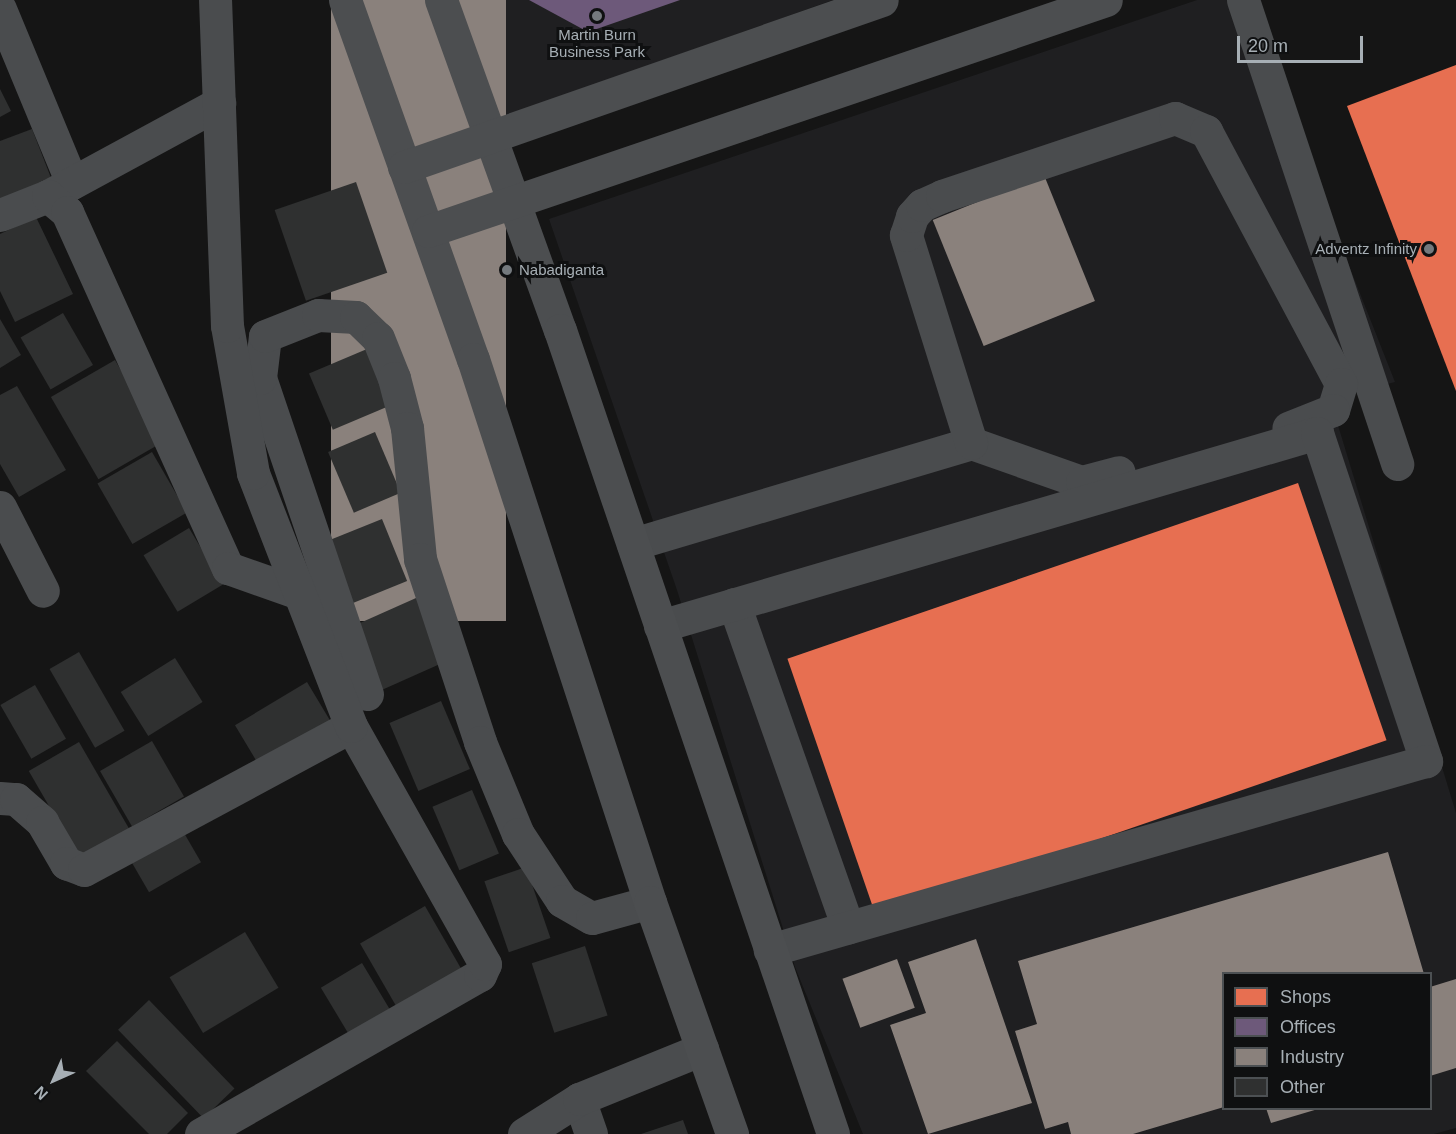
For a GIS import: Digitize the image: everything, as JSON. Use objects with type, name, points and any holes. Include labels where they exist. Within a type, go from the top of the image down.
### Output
[{"type":"main road","points":[[345,0],[428,231],[650,902],[732,1134]]},
{"type":"main road","points":[[441,0],[633,544],[833,1134]]},
{"type":"main road","points":[[404,166],[882,0]]},
{"type":"main road","points":[[428,231],[1106,0]]},
{"type":"street","points":[[201,1134],[483,970],[480,950],[351,726],[302,594],[253,473],[227,326],[215,0]]},
{"type":"street","points":[[1243,0],[1397,464]]},
{"type":"street","points":[[0,9],[67,212],[228,568],[302,594]]},
{"type":"street","points":[[0,215],[60,190],[219,103]]},
{"type":"street","points":[[633,544],[970,443],[1082,482],[1314,421],[1333,410],[1341,384],[1206,131],[1175,118],[942,196],[922,205],[912,216],[906,235],[970,443]]},
{"type":"street","points":[[367,694],[260,378],[265,336],[318,315],[357,317],[378,338],[394,378],[407,428],[420,559],[480,742],[518,834],[562,902],[592,918],[650,902]]},
{"type":"street","points":[[660,626],[1317,433],[1426,761],[770,950]]},
{"type":"street","points":[[0,507],[43,591]]},
{"type":"street","points":[[734,604],[848,927]]},
{"type":"street","points":[[0,798],[16,799],[42,822],[66,862],[84,870],[351,726]]},
{"type":"street","points":[[524,1134],[579,1099],[702,1049]]},
{"type":"street","points":[[579,1099],[591,1134]]},
{"type":"shaded area","points":[[459,0],[833,0],[501,118]]},
{"type":"shaded area","points":[[1197,0],[1244,0],[1395,382],[1330,399],[1456,813],[1456,1128],[1434,1134],[863,1134],[795,967],[677,590],[549,219]]},
{"type":"building: Shops","name":"Adventz Infinity","points":[[1456,65],[1456,391],[1347,106]]},
{"type":"building: Shops","points":[[1298,483],[1387,740],[876,916],[787,659]]},
{"type":"building: Offices","name":"Martin Burn Business Park","points":[[529,0],[680,0],[588,32]]},
{"type":"building: Industry","points":[[331,0],[506,0],[506,621],[331,621]]},
{"type":"building: Industry","points":[[1044,175],[1095,301],[984,346],[933,220]]},
{"type":"building: Industry","points":[[1388,852],[1423,972],[1222,972],[1222,1108],[1133,1134],[1071,1134],[1068,1122],[1045,1129],[1015,1031],[1037,1024],[1018,961]]},
{"type":"building: Industry","points":[[976,939],[1032,1103],[928,1134],[890,1025],[926,1013],[908,962]]},
{"type":"building: Industry","points":[[897,959],[915,1008],[860,1028],[842,979]]},
{"type":"building: Industry","points":[[1456,979],[1456,1068],[1432,1075],[1432,986]]},
{"type":"building: Industry","points":[[1267,1110],[1315,1110],[1271,1123]]},
{"type":"building: Other","points":[[0,89],[11,111],[0,117]]},
{"type":"building: Other","points":[[32,129],[53,183],[0,204],[0,141]]},
{"type":"building: Other","points":[[356,182],[387,273],[306,301],[275,210]]},
{"type":"building: Other","points":[[36,217],[73,294],[15,322],[0,291],[0,234]]},
{"type":"building: Other","points":[[63,313],[93,365],[51,389],[21,338]]},
{"type":"building: Other","points":[[0,319],[21,355],[0,368]]},
{"type":"building: Other","points":[[367,349],[391,405],[333,430],[309,374]]},
{"type":"building: Other","points":[[115,360],[163,442],[98,479],[51,397]]},
{"type":"building: Other","points":[[17,386],[66,470],[19,497],[0,464],[0,395]]},
{"type":"building: Other","points":[[375,432],[401,493],[354,513],[328,452]]},
{"type":"building: Other","points":[[152,452],[187,513],[132,544],[97,484]]},
{"type":"building: Other","points":[[382,519],[407,581],[351,604],[325,542]]},
{"type":"building: Other","points":[[189,528],[223,585],[178,612],[144,555]]},
{"type":"building: Other","points":[[425,594],[453,658],[379,691],[351,627]]},
{"type":"building: Other","points":[[79,652],[124,731],[95,748],[50,669]]},
{"type":"building: Other","points":[[175,658],[203,702],[148,736],[121,692]]},
{"type":"building: Other","points":[[307,682],[332,723],[260,766],[235,725]]},
{"type":"building: Other","points":[[35,685],[66,739],[31,759],[0,705]]},
{"type":"building: Other","points":[[441,701],[470,769],[418,791],[389,723]]},
{"type":"building: Other","points":[[152,741],[184,796],[132,826],[100,771]]},
{"type":"building: Other","points":[[79,742],[131,832],[81,861],[29,771]]},
{"type":"building: Other","points":[[472,790],[499,854],[459,870],[432,807]]},
{"type":"building: Other","points":[[180,826],[201,862],[149,892],[128,856]]},
{"type":"building: Other","points":[[526,867],[550,938],[509,952],[484,881]]},
{"type":"building: Other","points":[[425,906],[466,976],[401,1014],[360,943]]},
{"type":"building: Other","points":[[245,932],[278,988],[203,1033],[170,977]]},
{"type":"building: Other","points":[[585,946],[608,1015],[554,1033],[532,963]]},
{"type":"building: Other","points":[[362,963],[393,1014],[352,1039],[321,988]]},
{"type":"building: Other","points":[[149,1000],[234,1088],[204,1118],[118,1030]]},
{"type":"building: Other","points":[[117,1041],[188,1113],[167,1134],[149,1134],[86,1071]]},
{"type":"building: Other","points":[[683,1120],[688,1134],[641,1134]]},
{"type":"place","name":"Martin Burn Business Park","points":[[597,16]]},
{"type":"place","name":"Adventz Infinity","points":[[1429,249]]},
{"type":"place","name":"Nabadiganta","points":[[507,270]]}]
